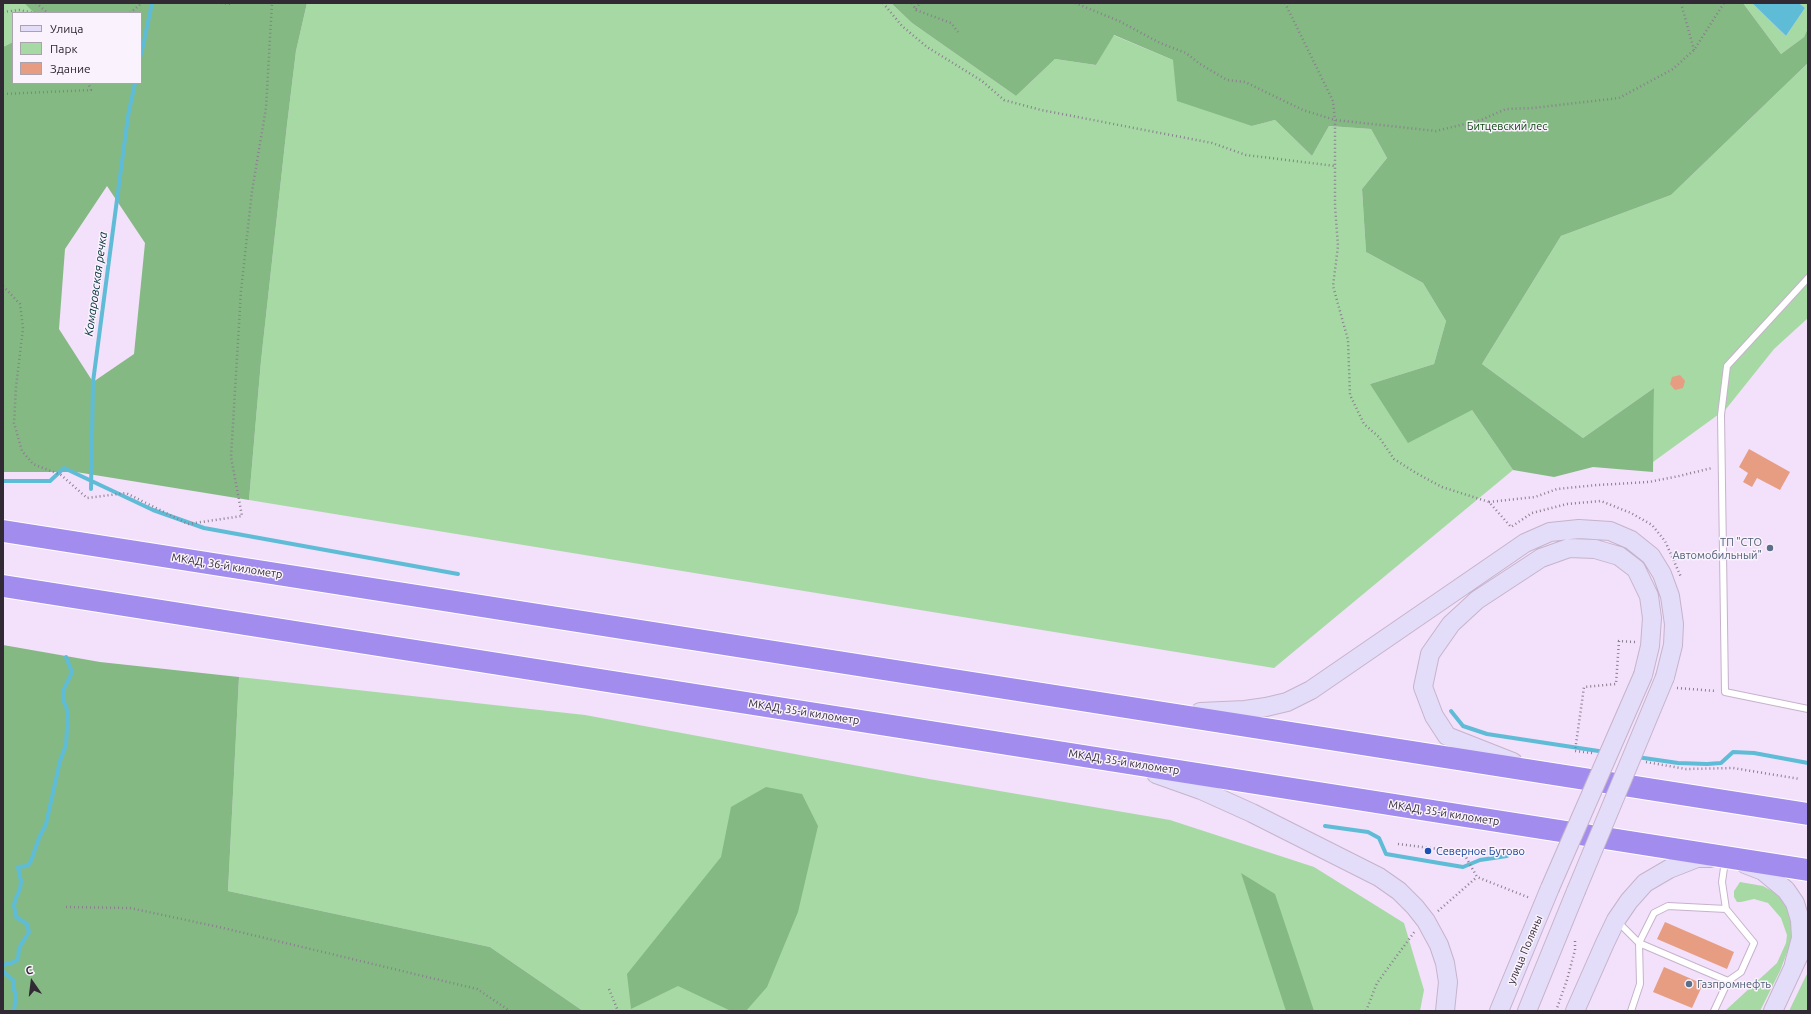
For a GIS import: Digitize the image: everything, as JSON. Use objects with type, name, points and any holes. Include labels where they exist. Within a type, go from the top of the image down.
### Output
[{"type":"highway","name":"МКАД, 36-й километр","points":[[3,531],[1130,707]]},
{"type":"highway","name":"МКАД, 35-й километр","points":[[3,586],[1808,870]]},
{"type":"highway","points":[[1130,707],[1808,814]]},
{"type":"main road","points":[[1130,707],[1200,712],[1245,710],[1286,702],[1311,690],[1525,543],[1550,532],[1579,529],[1610,531],[1631,540],[1651,556],[1662,574],[1670,596],[1674,624],[1673,645],[1665,677],[1527,1011]]},
{"type":"main road","name":"улица Поляны","points":[[1499,1011],[1550,888],[1643,675],[1650,646],[1652,618],[1649,596],[1636,569],[1619,556],[1595,548],[1570,548],[1541,558],[1477,600],[1451,624],[1430,654],[1423,688],[1434,716],[1447,736],[1538,772]]},
{"type":"main road","points":[[1093,758],[1156,774],[1201,790],[1252,813],[1378,877],[1399,891],[1426,921],[1439,945],[1445,962],[1448,982],[1445,1011]]},
{"type":"main road","points":[[1575,1011],[1616,920],[1629,901],[1645,883],[1670,869],[1696,858],[1726,857],[1763,871],[1786,890],[1795,903],[1800,920],[1801,938],[1794,964]]},
{"type":"main road","points":[[1773,1011],[1794,964],[1808,940]]},
{"type":"lane","points":[[1808,278],[1727,366],[1721,415],[1725,692],[1808,709]]},
{"type":"lane","points":[[1714,1011],[1728,981],[1741,972],[1754,943],[1726,909],[1722,882],[1726,857]]},
{"type":"lane","points":[[1631,1011],[1640,984],[1639,943],[1654,913],[1668,906],[1726,909]]},
{"type":"lane","points":[[1616,920],[1639,943],[1728,981]]},
{"type":"path","points":[[36,3],[47,12]]},
{"type":"path","points":[[131,12],[142,3]]},
{"type":"path","points":[[221,3],[233,3]]},
{"type":"path","points":[[3,286],[20,304],[23,328],[16,388],[14,423],[22,451],[33,464],[61,475],[87,498],[126,493],[188,524],[242,516],[231,450],[241,291],[252,192],[266,108],[272,3]]},
{"type":"path","points":[[883,3],[902,26],[926,47],[982,81],[1004,100],[1041,110],[1212,143],[1246,155],[1335,166]]},
{"type":"path","points":[[912,3],[916,9],[951,23],[958,32]]},
{"type":"path","points":[[916,9],[920,3]]},
{"type":"path","points":[[1075,3],[1119,21],[1160,43],[1186,53],[1200,64],[1227,80],[1245,82],[1303,110],[1335,120],[1436,131],[1481,120],[1506,109],[1533,108],[1619,98],[1673,69],[1694,50],[1724,3]]},
{"type":"path","points":[[1285,3],[1333,101],[1335,120],[1335,206],[1338,246],[1332,286],[1348,340],[1350,395],[1364,424],[1379,437],[1394,460],[1442,487],[1489,502],[1535,497],[1557,489],[1648,482],[1722,466]]},
{"type":"path","points":[[1681,3],[1694,50]]},
{"type":"path","points":[[3,12],[19,10],[30,12]]},
{"type":"path","points":[[3,94],[91,90],[88,84]]},
{"type":"path","points":[[1489,502],[1511,527]]},
{"type":"path","points":[[1597,754],[1575,751],[1584,687],[1616,684],[1619,641],[1641,642]]},
{"type":"path","points":[[1641,761],[1686,768],[1734,768],[1800,779]]},
{"type":"path","points":[[1398,844],[1463,852],[1477,877],[1534,899]]},
{"type":"path","points":[[1366,1011],[1377,983],[1419,926],[1477,877]]},
{"type":"path","points":[[66,907],[130,908],[219,927],[477,989],[510,1011]]},
{"type":"path","points":[[1556,1011],[1567,980],[1575,950],[1574,931]]},
{"type":"path","points":[[609,989],[618,1011]]},
{"type":"green space","points":[[3,3],[24,3],[33,12],[12,12],[12,42],[3,47]]},
{"type":"green space","points":[[24,3],[307,3],[296,51],[287,125],[261,361],[249,500],[76,472],[3,472],[3,47],[12,42],[12,84],[142,84],[142,12],[33,12]],"holes":[[[107,186],[145,243],[134,354],[93,382],[59,329],[65,249]]]},
{"type":"green space","points":[[307,3],[891,3],[912,23],[1016,96],[1055,59],[1096,65],[1113,35],[1173,60],[1252,126],[1275,120],[1312,156],[1329,126],[1371,129],[1387,158],[1362,189],[1366,252],[1423,283],[1446,321],[1434,364],[1370,384],[1472,410],[1513,470],[1274,668],[249,500],[261,361],[287,125],[296,51]]},
{"type":"green space","name":"Битцевский лес","points":[[891,3],[1743,3],[1781,54],[1804,37],[1808,28],[1808,63],[1671,195],[1561,236],[1482,364],[1583,438],[1654,388],[1653,472],[1593,467],[1554,477],[1513,470],[1472,410],[1408,443],[1370,384],[1434,364],[1446,321],[1423,283],[1366,252],[1362,189],[1387,158],[1371,129],[1329,126],[1312,156],[1275,120],[1252,126],[1177,101],[1173,60],[1114,35],[1096,65],[1055,59],[1016,96],[912,23]]},
{"type":"green space","points":[[1743,3],[1752,3],[1786,36],[1805,8],[1799,3],[1808,3],[1808,28],[1804,37],[1781,54]]},
{"type":"green space","points":[[1808,63],[1808,318],[1774,349],[1726,409],[1653,462],[1654,388],[1583,438],[1482,364],[1561,236],[1671,195]]},
{"type":"green space","points":[[3,645],[100,662],[239,677],[228,891],[490,947],[583,1011],[3,1011]]},
{"type":"green space","points":[[239,677],[585,715],[929,779],[1170,820],[1314,867],[1404,923],[1424,990],[1420,1011],[583,1011],[490,947],[228,891]]},
{"type":"green space","points":[[766,787],[802,794],[818,826],[798,912],[767,987],[746,1011],[731,1011],[678,986],[631,1009],[627,974],[721,857],[731,807]]},
{"type":"green space","points":[[1241,873],[1275,894],[1314,1011],[1286,1011]]},
{"type":"green space","points":[[1740,882],[1763,886],[1774,892],[1783,900],[1789,912],[1794,934],[1780,971],[1760,1011],[1726,1010],[1777,963],[1786,943],[1787,935],[1781,918],[1768,903],[1754,899],[1737,902],[1734,897],[1734,891]]},
{"type":"green space","points":[[1808,972],[1808,1011],[1789,1011],[1802,984]]},
{"type":"water","points":[[1752,3],[1799,3],[1805,8],[1786,36]]},
{"type":"building","points":[[1680,375],[1685,381],[1683,388],[1675,390],[1670,384],[1672,377]]},
{"type":"building","points":[[1749,449],[1790,472],[1780,490],[1757,478],[1752,487],[1743,482],[1748,473],[1739,467]]},
{"type":"building","points":[[1665,922],[1734,952],[1727,969],[1657,939]]},
{"type":"building","points":[[1664,967],[1703,984],[1692,1008],[1653,992]]},
{"type":"waterway","name":"Комаровская речка","points":[[142,50],[152,3]]},
{"type":"waterway","name":"Комаровская речка","points":[[91,489],[93,382],[128,116],[135,84]]},
{"type":"waterway","points":[[3,481],[50,481],[64,468],[153,510],[204,528],[458,574]]},
{"type":"waterway","name":"Комаровская речка","points":[[3,965],[14,962],[18,959],[19,948],[29,932],[27,924],[16,917],[14,905],[20,889],[21,881],[18,867],[27,866],[31,861],[39,838],[46,824],[60,761],[66,745],[68,712],[64,702],[63,691],[72,672],[66,657]]},
{"type":"waterway","points":[[1451,711],[1463,726],[1487,734],[1605,752]]},
{"type":"waterway","points":[[1637,757],[1678,763],[1707,764],[1721,763],[1733,752],[1754,753],[1808,763]]},
{"type":"waterway","points":[[1325,826],[1368,832],[1379,838],[1386,854],[1463,867],[1480,860],[1507,856]]},
{"type":"waterway","name":"Комаровская речка","points":[[3,971],[14,981],[13,988],[16,994],[14,1011]]},
{"type":"place","name":"ТП \"СТО Автомобильный\"","points":[[1770,548]]},
{"type":"place","name":"Северное Бутово","points":[[1428,851]]},
{"type":"place","name":"Газпромнефть","points":[[1689,984]]}]
